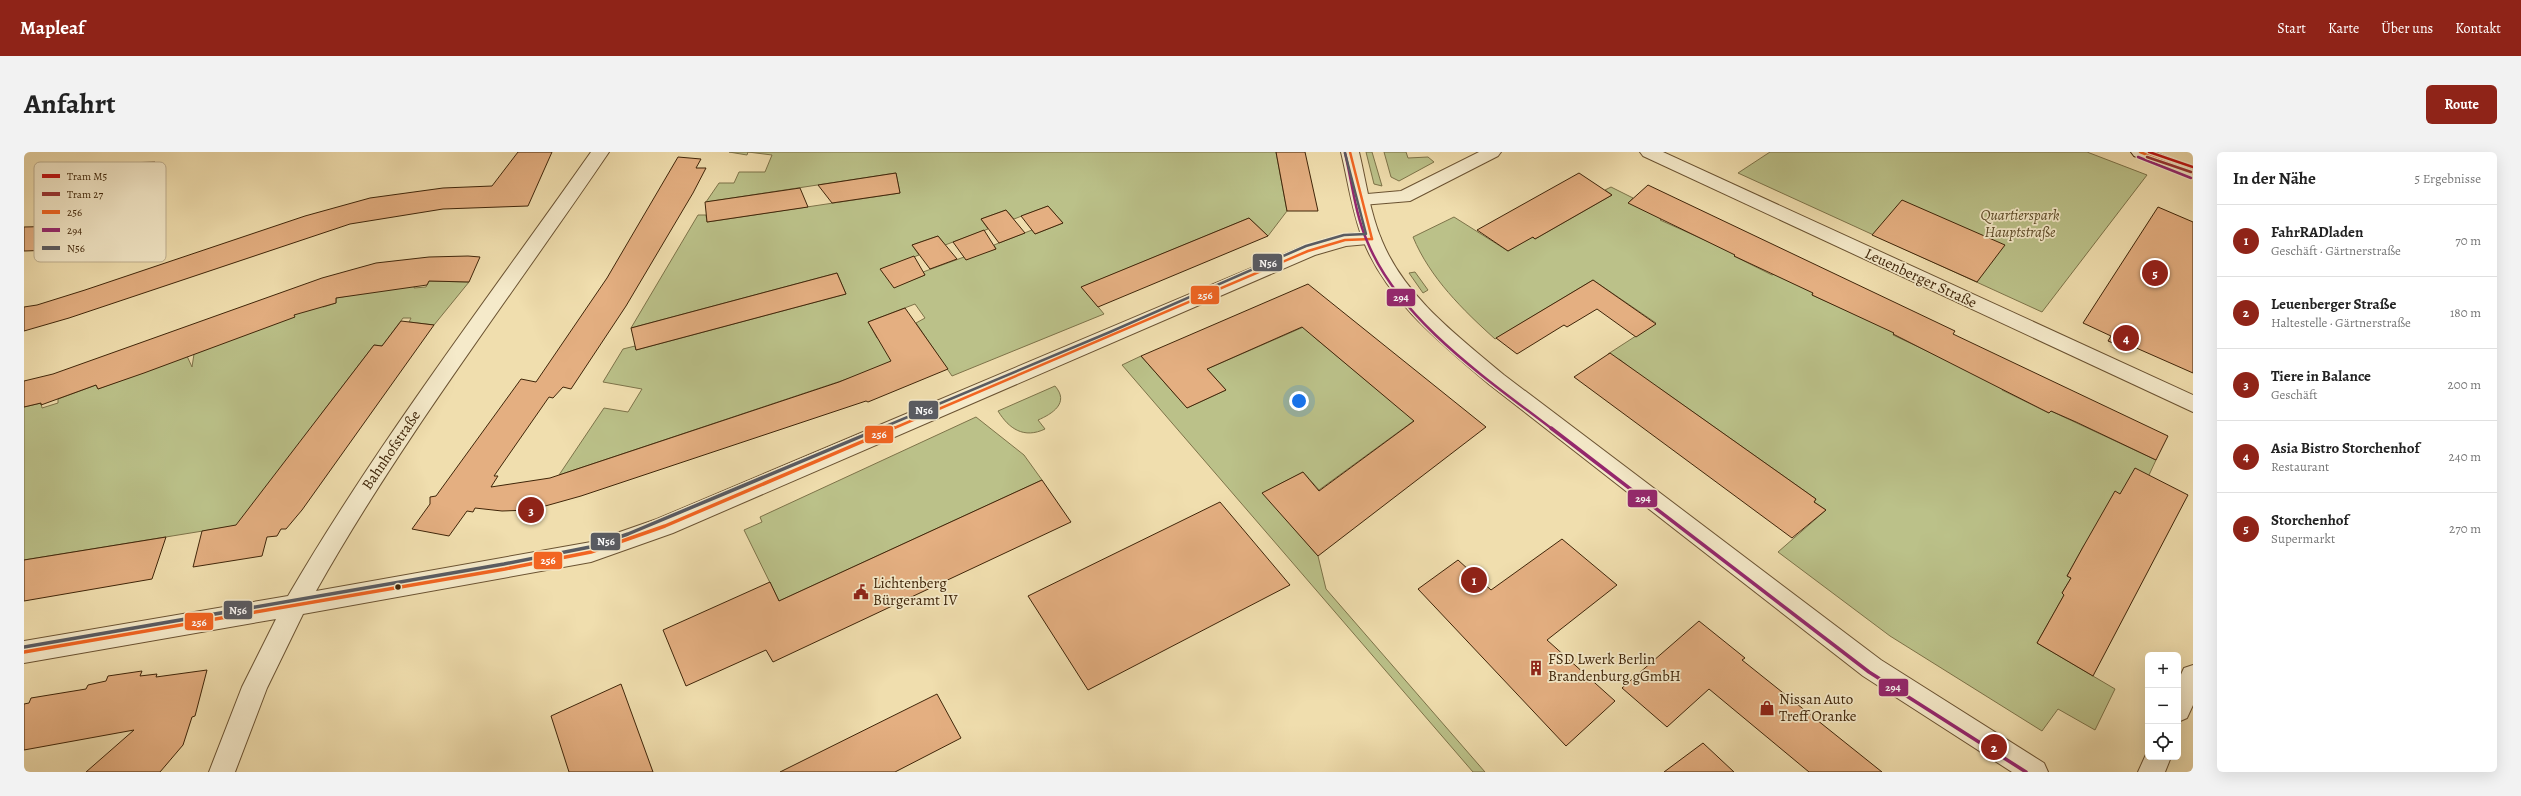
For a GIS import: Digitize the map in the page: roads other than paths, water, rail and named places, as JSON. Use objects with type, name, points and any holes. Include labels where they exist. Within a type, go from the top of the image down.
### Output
[{"type":"street","name":"Bahnhofstraße","points":[[222,772],[275,643],[295,604],[340,526],[464,343],[600,152]]},
{"type":"street","points":[[1350,152],[1372,239],[1388,269],[1408,297],[1444,336],[1497,380],[1872,668],[1917,699],[2035,772]]},
{"type":"street","points":[[1362,199],[1404,197],[1492,152]]},
{"type":"street","name":"Leuenberger Straße","points":[[1650,152],[2193,404]]},
{"type":"street","points":[[2140,152],[2193,159]]},
{"type":"street","points":[[2169,155],[2193,173]]},
{"type":"street","points":[[24,652],[295,604],[504,570],[591,552],[630,539],[1112,337],[1308,252],[1346,240],[1372,239]]},
{"type":"street","points":[[2181,703],[2193,676]]},
{"type":"street","points":[[2151,772],[2157,760]]},
{"type":"tram line","name":"M5","points":[[2149,152],[2193,167]]},
{"type":"tram line","name":"27","points":[[2147,157],[2191,172]]},
{"type":"place","name":"Storchenhof","points":[[2155,273]]},
{"type":"place","name":"Asia Bistro Storchenhof","points":[[2126,338]]},
{"type":"place","name":"Tiere in Balance","points":[[531,510]]},
{"type":"place","name":"FahrRADladen","points":[[1474,580]]},
{"type":"place","name":"Lichtenberg Bürgeramt IV","points":[[861,592]]},
{"type":"place","name":"FSD Lwerk Berlin Brandenburg gGmbH","points":[[1536,668]]},
{"type":"place","name":"Nissan Auto Treff Oranke","points":[[1767,708]]},
{"type":"place","name":"Leuenberger Straße","points":[[1994,747]]},
{"type":"park label","name":"Quartierspark Hauptstraße","points":[[2020,224]]}]
